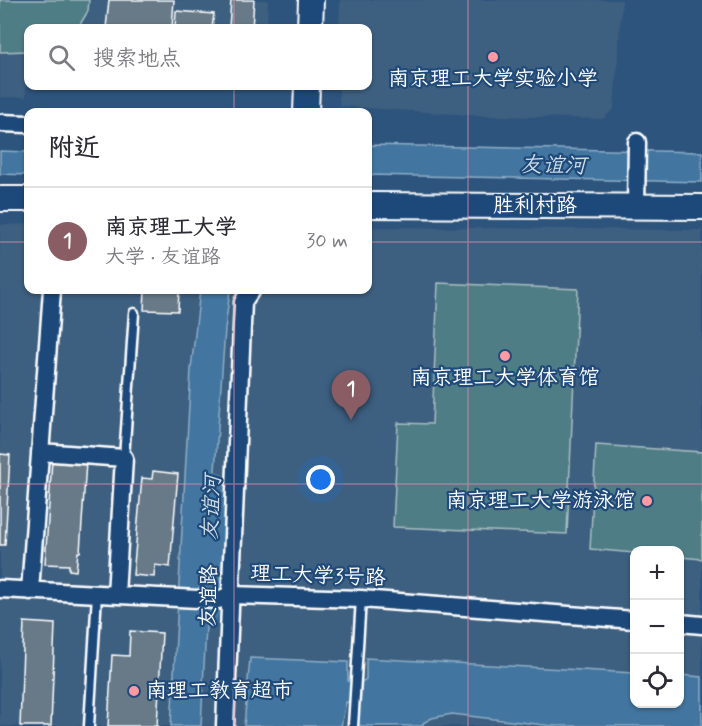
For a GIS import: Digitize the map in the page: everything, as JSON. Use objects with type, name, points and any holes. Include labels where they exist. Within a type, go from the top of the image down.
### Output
[{"type":"street","points":[[310,24],[311,0]]},
{"type":"street","points":[[306,108],[307,90]]},
{"type":"street","points":[[0,123],[24,124]]},
{"type":"street","points":[[636,207],[637,142]]},
{"type":"street","points":[[0,199],[24,199]]},
{"type":"street","name":"胜利村路","points":[[372,205],[702,207]]},
{"type":"street","points":[[30,591],[52,294]]},
{"type":"street","name":"友谊路","points":[[225,726],[225,597],[243,302],[248,294]]},
{"type":"street","points":[[40,452],[124,458],[116,595]]},
{"type":"street","name":"理工大学3号路","points":[[0,589],[156,597],[361,599],[630,620]]},
{"type":"street","points":[[684,623],[702,625]]},
{"type":"lane","points":[[124,458],[134,313]]},
{"type":"lane","points":[[89,726],[97,594]]},
{"type":"lane","points":[[353,726],[361,599]]},
{"type":"shaded area","points":[[0,0],[268,0],[267,24],[24,24],[24,90],[26,97],[0,97]]},
{"type":"shaded area","name":"南京理工大学实验小学","points":[[340,0],[622,0],[614,109],[603,119],[469,115],[339,106],[339,90],[372,90],[372,24],[339,24]]},
{"type":"shaded area","points":[[24,224],[24,294],[372,294],[372,227],[702,230],[702,726],[0,726],[0,225]]},
{"type":"green space","points":[[0,0],[89,0],[88,11],[80,24],[24,24],[24,51],[0,52]]},
{"type":"green space","name":"南京理工大学体育馆","points":[[438,283],[578,289],[567,534],[393,527],[398,423],[432,424]]},
{"type":"green space","name":"南京理工大学游泳馆","points":[[596,445],[702,452],[702,559],[684,557],[684,546],[630,546],[630,553],[590,549]]},
{"type":"water","points":[[372,145],[702,152],[702,182],[372,175]]},
{"type":"water","points":[[0,151],[24,152],[24,175],[0,174]]},
{"type":"water","points":[[200,294],[229,294],[211,527],[201,726],[171,726],[191,369]]},
{"type":"water","points":[[250,658],[348,662],[348,681],[366,679],[366,658],[630,673],[630,708],[684,708],[684,675],[702,677],[702,726],[553,726],[452,714],[432,718],[423,723],[423,726],[355,726],[356,703],[346,702],[341,726],[244,726]]},
{"type":"building","points":[[109,0],[174,0],[172,24],[106,24]]},
{"type":"building","points":[[231,0],[254,0],[252,24],[229,24]]},
{"type":"building","points":[[176,11],[214,14],[213,24],[175,24]]},
{"type":"building","points":[[145,294],[179,294],[178,311],[144,310]]},
{"type":"building","points":[[0,454],[10,455],[5,545],[0,545]]},
{"type":"building","points":[[52,460],[86,462],[80,552],[78,552],[76,571],[69,570],[69,565],[45,564]]},
{"type":"building","points":[[153,471],[178,474],[170,567],[155,565],[154,577],[133,575],[142,478],[152,479]]},
{"type":"building","points":[[24,622],[55,624],[51,726],[20,726]]},
{"type":"building","name":"南理工教育超市","points":[[130,631],[162,633],[157,726],[108,726],[112,655],[129,656]]},
{"type":"waterway","name":"友谊河","points":[[207,613],[214,483]]},
{"type":"place","name":"南京理工大学实验小学","points":[[493,57]]},
{"type":"place","name":"南京理工大学体育馆","points":[[505,356]]},
{"type":"place","name":"南京理工大学","points":[[351,420]]},
{"type":"place","name":"南京理工大学游泳馆","points":[[647,501]]},
{"type":"place","name":"南理工教育超市","points":[[134,691]]}]
